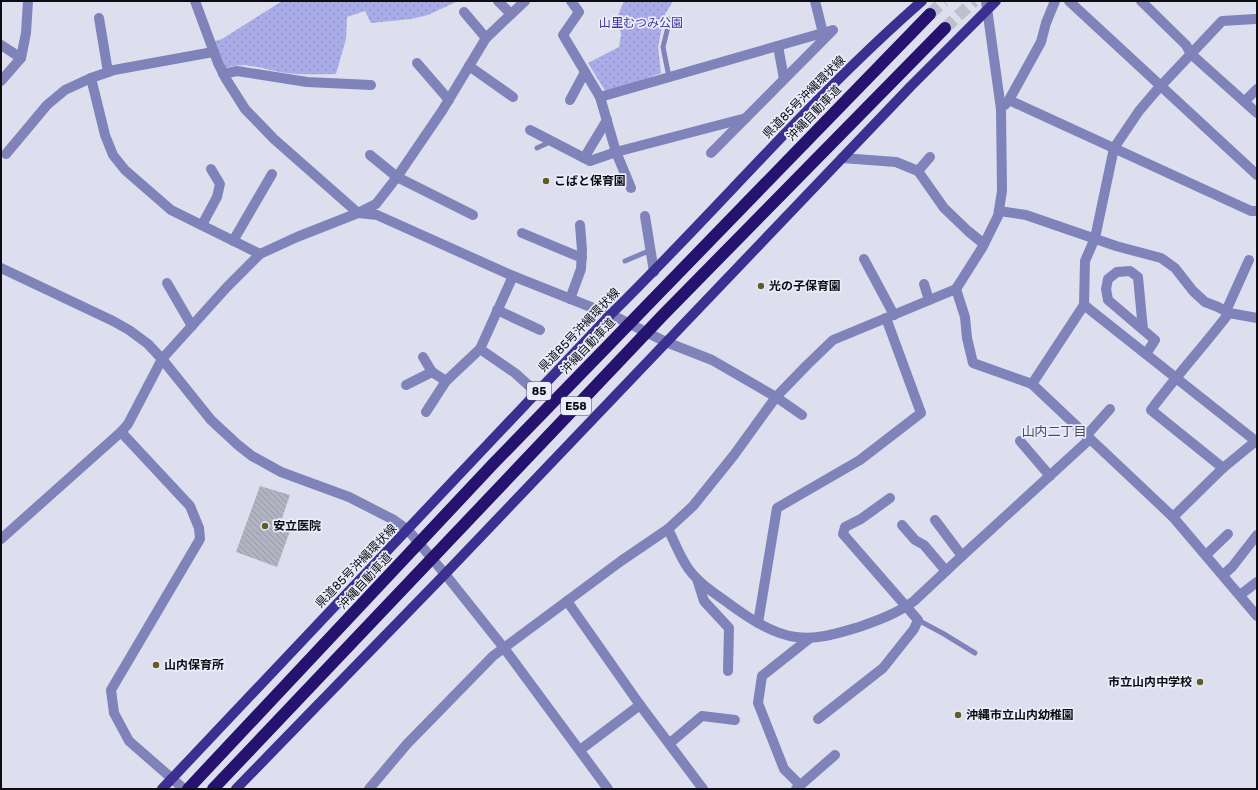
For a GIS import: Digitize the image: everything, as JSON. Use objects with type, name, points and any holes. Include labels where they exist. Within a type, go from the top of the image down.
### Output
[{"type":"highway","name":"沖縄自動車道","points":[[188,789],[493,464],[930,14]]},
{"type":"highway","name":"E58","points":[[213,789],[664,314],[945,28]]},
{"type":"main road","name":"県道85号沖縄環状線","points":[[162,789],[537,393],[613,316],[838,80],[922,1]]},
{"type":"main road","points":[[236,789],[445,574],[986,6],[996,1]]},
{"type":"street","points":[[1,82],[22,58],[26,33],[28,1]]},
{"type":"street","points":[[195,1],[213,52],[223,74],[245,109],[274,139],[358,213],[377,215],[513,276],[613,316],[652,336],[712,360],[776,397],[802,415]]},
{"type":"street","points":[[498,1],[511,14]]},
{"type":"street","points":[[1,539],[121,432],[128,424],[162,359],[227,287],[260,254],[376,204],[397,177],[449,100],[486,38],[525,1]]},
{"type":"street","points":[[571,1],[579,12],[563,35],[600,97],[616,152],[631,188]]},
{"type":"street","points":[[815,1],[823,33]]},
{"type":"street","points":[[1001,109],[1009,100],[1041,42],[1046,23],[1055,1]]},
{"type":"street","points":[[1069,1],[1257,175]]},
{"type":"street","points":[[1141,1],[1186,45],[1192,54],[1257,112]]},
{"type":"street","points":[[369,789],[407,744],[493,656],[621,561],[668,530],[694,506],[776,397],[833,340],[956,289],[984,244],[998,216],[1002,191],[1001,109],[986,6]]},
{"type":"street","points":[[464,12],[486,38]]},
{"type":"street","points":[[98,18],[108,72]]},
{"type":"street","points":[[1032,384],[1084,305],[1086,261],[1095,238],[1114,148],[1139,112],[1160,86],[1222,21],[1255,19]]},
{"type":"street","points":[[600,97],[833,30],[711,153]]},
{"type":"street","points":[[1,45],[22,58]]},
{"type":"street","points":[[778,46],[784,79]]},
{"type":"street","points":[[3,154],[48,105],[65,90],[90,78],[108,72],[213,52]]},
{"type":"street","points":[[417,63],[449,100]]},
{"type":"street","points":[[469,66],[513,97]]},
{"type":"street","points":[[223,74],[237,71],[307,82],[371,85]]},
{"type":"street","points":[[570,100],[585,72]]},
{"type":"street","points":[[90,78],[105,135],[113,155],[125,170],[171,210],[260,254]]},
{"type":"street","points":[[1245,101],[1257,89]]},
{"type":"street","points":[[1009,100],[1251,211],[1257,211]]},
{"type":"street","points":[[530,130],[590,161],[616,152],[746,118]]},
{"type":"street","points":[[584,158],[607,120]]},
{"type":"street","points":[[370,155],[397,177],[473,215]]},
{"type":"street","points":[[918,171],[930,157]]},
{"type":"street","points":[[842,158],[896,162],[918,171],[944,208],[984,244]]},
{"type":"street","points":[[202,225],[217,197],[220,184],[212,168]]},
{"type":"street","points":[[233,241],[272,174]]},
{"type":"street","points":[[999,211],[1026,215],[1116,246],[1161,258],[1175,268],[1193,291],[1205,302],[1228,312],[1257,318]]},
{"type":"street","points":[[645,216],[654,272]]},
{"type":"street","points":[[570,299],[581,269],[582,258],[580,225]]},
{"type":"street","points":[[522,233],[582,258]]},
{"type":"street","points":[[758,623],[777,508],[860,460],[921,413],[890,317],[864,259]]},
{"type":"street","points":[[1223,468],[1152,410],[1175,378],[1198,352],[1228,312],[1249,260]]},
{"type":"street","points":[[1,268],[129,330],[148,344],[162,359],[211,420],[252,456],[281,472],[349,497],[388,517],[408,530],[504,648],[608,789]]},
{"type":"street","points":[[1144,330],[1138,277],[1130,270],[1117,272],[1108,279],[1106,289],[1108,300],[1155,340],[1146,354]]},
{"type":"street","points":[[426,412],[446,381],[480,349],[513,276]]},
{"type":"street","points":[[167,283],[192,326]]},
{"type":"street","points":[[924,284],[929,300]]},
{"type":"street","points":[[956,289],[965,317],[967,338],[973,363],[1032,384],[1173,517],[1257,616]]},
{"type":"street","points":[[1084,305],[1256,441],[1223,468],[1173,517]]},
{"type":"street","points":[[498,310],[540,330]]},
{"type":"street","points":[[480,349],[515,372],[537,393]]},
{"type":"street","points":[[423,358],[432,372],[446,381]]},
{"type":"street","points":[[406,385],[432,372]]},
{"type":"street","points":[[668,530],[686,565],[697,579],[741,614],[780,633],[796,637],[810,638],[829,635],[867,624],[906,607],[1050,476],[1088,437],[1110,409]]},
{"type":"street","points":[[121,432],[190,506],[199,528],[200,539],[111,690],[114,713],[129,741],[184,789]]},
{"type":"street","points":[[1020,441],[1050,476]]},
{"type":"street","points":[[818,718],[883,668],[914,629],[918,620],[843,534],[846,528],[890,498]]},
{"type":"street","points":[[936,520],[962,556]]},
{"type":"street","points":[[902,525],[914,540],[924,545],[946,571]]},
{"type":"street","points":[[1206,555],[1228,534]]},
{"type":"street","points":[[1223,575],[1232,568],[1257,535]]},
{"type":"street","points":[[697,579],[704,601],[730,628],[728,671]]},
{"type":"street","points":[[1240,595],[1257,582]]},
{"type":"street","points":[[567,601],[640,705],[703,789]]},
{"type":"street","points":[[810,638],[762,676],[758,703],[784,769],[798,787],[834,756]]},
{"type":"street","points":[[580,750],[640,705]]},
{"type":"street","points":[[670,743],[702,716],[735,720]]},
{"type":"lane","points":[[669,77],[663,47],[670,19]]},
{"type":"lane","points":[[537,148],[552,142]]},
{"type":"lane","points":[[625,261],[651,250]]},
{"type":"lane","points":[[918,620],[975,653]]},
{"type":"green space","points":[[282,1],[458,1],[428,15],[411,19],[371,23],[365,11],[347,17],[346,39],[336,74],[292,74],[246,65],[238,65],[220,70],[209,43],[222,39]]},
{"type":"green space","name":"山里むつみ公園","points":[[624,1],[673,1],[664,16],[658,47],[661,73],[607,94],[588,63],[619,47],[621,35],[618,15]]},
{"type":"building","name":"安立医院","points":[[260,486],[290,495],[280,524],[291,528],[277,567],[236,552]]},
{"type":"tunnel","points":[[930,14],[944,1]]},
{"type":"tunnel","points":[[945,28],[974,1]]},
{"type":"place","name":"こばと保育園","points":[[546,181]]},
{"type":"place","name":"光の子保育園","points":[[761,286]]},
{"type":"place","name":"安立医院","points":[[265,526]]},
{"type":"place","name":"山内保育所","points":[[156,665]]},
{"type":"place","name":"市立山内中学校","points":[[1200,682]]},
{"type":"place","name":"沖縄市立山内幼稚園","points":[[958,715]]},
{"type":"district","name":"山内二丁目","points":[[1054,431]]}]
